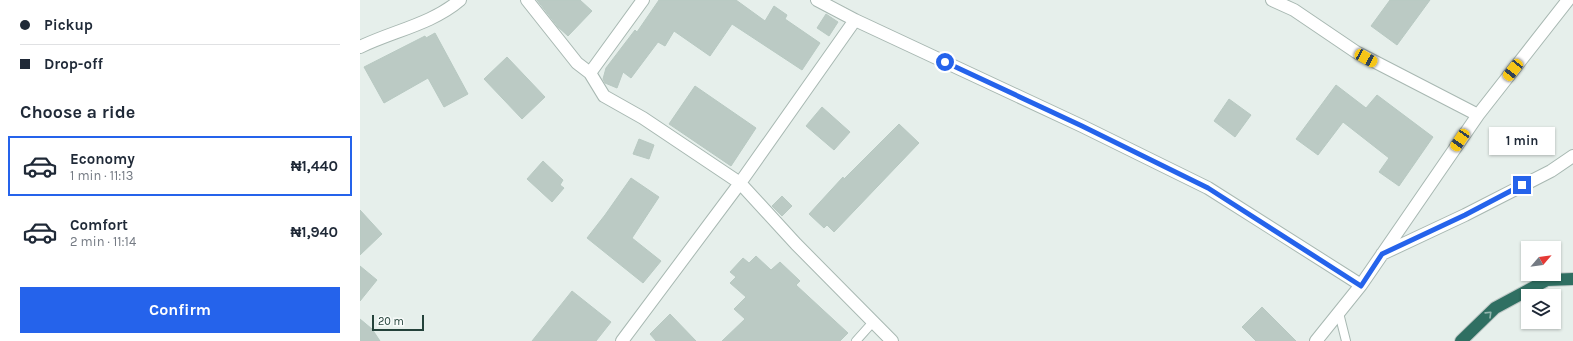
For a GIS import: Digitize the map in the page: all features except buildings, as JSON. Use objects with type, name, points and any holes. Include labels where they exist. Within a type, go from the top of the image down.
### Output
[{"type":"highway","points":[[1461,341],[1495,308],[1547,280],[1573,279]]},
{"type":"street","points":[[360,47],[420,23],[452,8],[460,0]]},
{"type":"street","points":[[527,0],[577,63],[590,73],[604,96],[643,118],[740,183],[796,244],[892,341]]},
{"type":"street","points":[[590,73],[643,0]]},
{"type":"street","points":[[817,0],[855,20],[1082,126],[1208,188],[1361,286]]},
{"type":"street","points":[[1272,0],[1297,5],[1356,52],[1478,115]]},
{"type":"street","points":[[1316,341],[1361,286],[1478,115],[1568,0]]},
{"type":"street","points":[[622,341],[740,183],[855,20]]},
{"type":"street","points":[[1382,254],[1529,182],[1550,171],[1573,156]]},
{"type":"lane","points":[[1339,313],[1346,341]]},
{"type":"lane","points":[[856,341],[873,322]]},
{"type":"route","points":[[945,62],[1082,126],[1208,188],[1361,286],[1382,254],[1465,215],[1522,185]]}]
